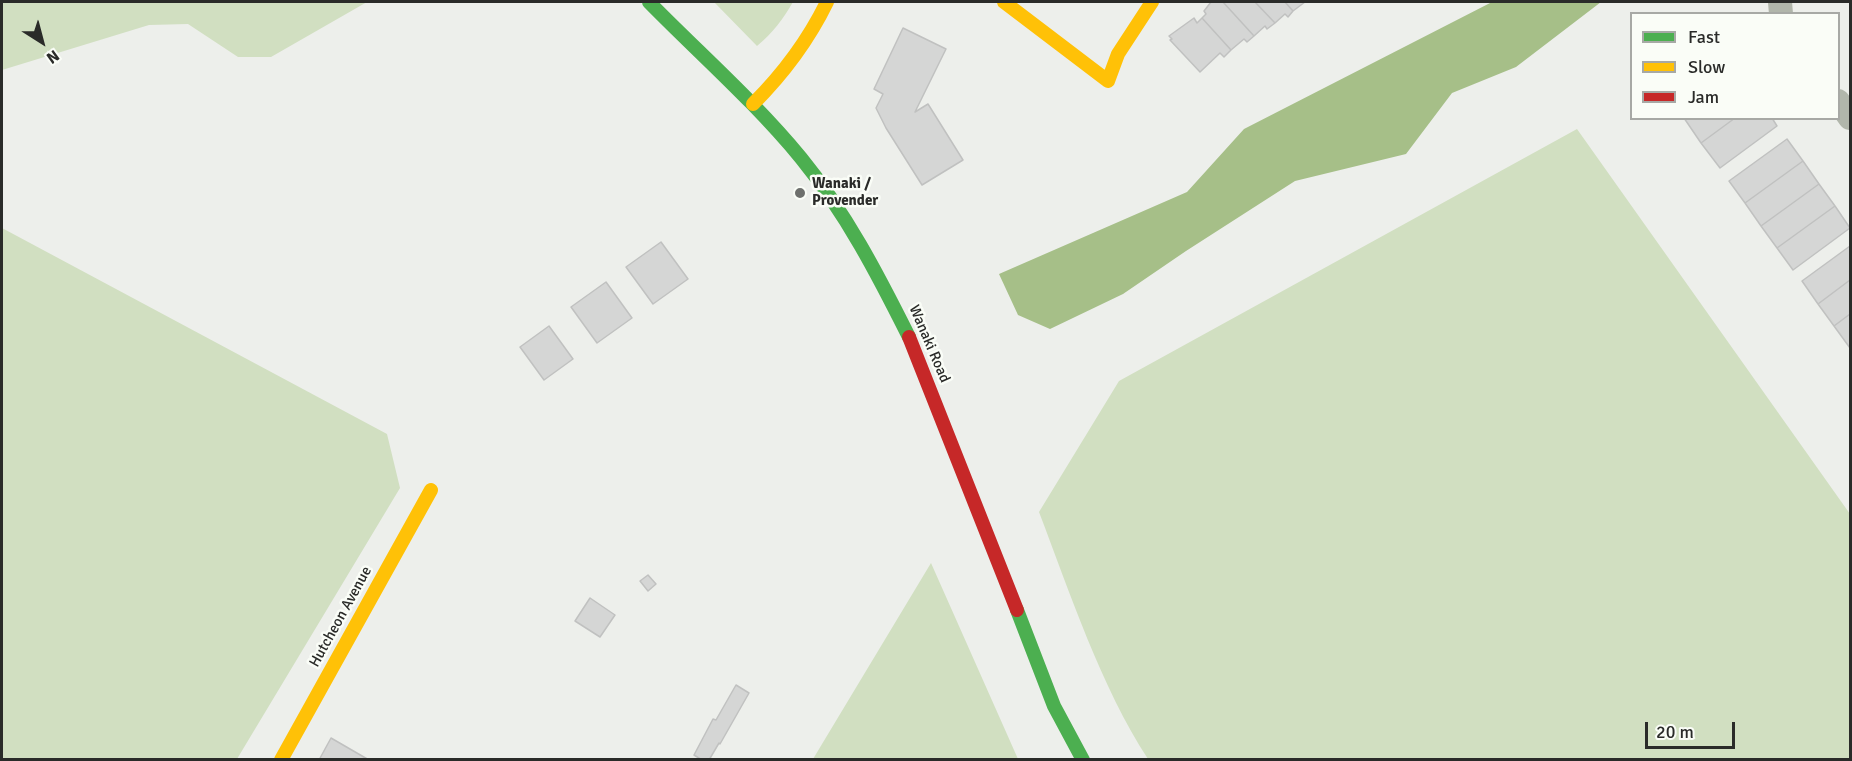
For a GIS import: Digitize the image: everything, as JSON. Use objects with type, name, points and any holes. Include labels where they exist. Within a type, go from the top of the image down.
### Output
[{"type":"street","name":"Wanaki Road","points":[[649,2],[753,104],[801,159],[838,208],[874,267],[895,307],[946,430],[1054,706],[1083,759]]},
{"type":"street","points":[[753,104],[803,49],[827,2]]},
{"type":"street","points":[[1004,2],[1108,81],[1118,54],[1152,2]]},
{"type":"street","points":[[1840,102],[1851,118]]},
{"type":"street","name":"Hutcheon Avenue","points":[[281,759],[431,490]]},
{"type":"shaded area","points":[[2,2],[367,2],[271,57],[238,57],[188,24],[149,25],[2,70]]},
{"type":"shaded area","points":[[714,2],[793,2],[777,26],[757,46]]},
{"type":"shaded area","points":[[1492,2],[1601,2],[1516,67],[1452,93],[1406,154],[1295,181],[1123,294],[1050,329],[1018,315],[999,274],[1187,192],[1244,129]]},
{"type":"shaded area","points":[[1577,129],[1850,514],[1850,759],[1148,759],[1131,731],[1101,671],[1039,512],[1119,381]]},
{"type":"shaded area","points":[[2,228],[387,434],[400,488],[237,759],[2,759]]},
{"type":"shaded area","points":[[931,563],[1018,759],[813,759]]},
{"type":"building","points":[[1211,2],[1223,2],[1254,36],[1247,42],[1244,39],[1231,50],[1202,18]]},
{"type":"building","points":[[1223,2],[1255,2],[1275,23],[1267,29],[1265,26],[1254,36]]},
{"type":"building","points":[[1255,2],[1285,2],[1293,11],[1288,17],[1285,14],[1275,23]]},
{"type":"building","points":[[1285,2],[1305,2],[1293,11]]},
{"type":"building","points":[[1194,18],[1197,23],[1202,18],[1231,50],[1224,57],[1220,53],[1200,72],[1170,40],[1172,39],[1169,36]]},
{"type":"building","points":[[903,28],[946,49],[915,112],[928,104],[963,160],[922,185],[876,108],[883,94],[874,89]]},
{"type":"building","points":[[1685,120],[1732,120],[1701,143]]},
{"type":"building","points":[[1732,120],[1773,120],[1777,126],[1720,168],[1701,143]]},
{"type":"building","points":[[1787,139],[1803,161],[1745,203],[1729,181]]},
{"type":"building","points":[[1803,161],[1819,184],[1761,226],[1745,203]]},
{"type":"building","points":[[1819,184],[1835,206],[1777,248],[1761,226]]},
{"type":"building","points":[[1835,206],[1850,228],[1793,270],[1777,248]]},
{"type":"building","points":[[661,242],[688,279],[653,304],[626,267]]},
{"type":"building","points":[[1850,246],[1850,280],[1818,304],[1802,281]]},
{"type":"building","points":[[1850,280],[1850,314],[1834,326],[1818,304]]},
{"type":"building","points":[[606,282],[632,318],[597,343],[571,307]]},
{"type":"building","points":[[1850,314],[1850,348],[1834,326]]},
{"type":"building","points":[[549,326],[573,359],[544,380],[520,347]]},
{"type":"building","points":[[648,575],[656,584],[648,591],[640,581]]},
{"type":"building","points":[[590,598],[615,615],[600,637],[575,621]]},
{"type":"building","points":[[736,685],[749,693],[709,760],[702,760],[694,755],[713,719],[716,720]]},
{"type":"building","points":[[331,738],[369,760],[319,760]]},
{"type":"traffic: fast","points":[[649,2],[727,78],[801,158],[832,200],[860,245],[909,337]]},
{"type":"traffic: fast","points":[[1017,610],[1054,706],[1083,760]]},
{"type":"traffic: slow","points":[[753,104],[794,56],[812,30],[827,2]]},
{"type":"traffic: slow","points":[[1004,2],[1108,81],[1118,54],[1152,2]]},
{"type":"traffic: slow","points":[[281,760],[431,490]]},
{"type":"traffic: jam","points":[[909,337],[1017,610]]},
{"type":"place","name":"Wanaki / Provender","points":[[800,193]]}]
